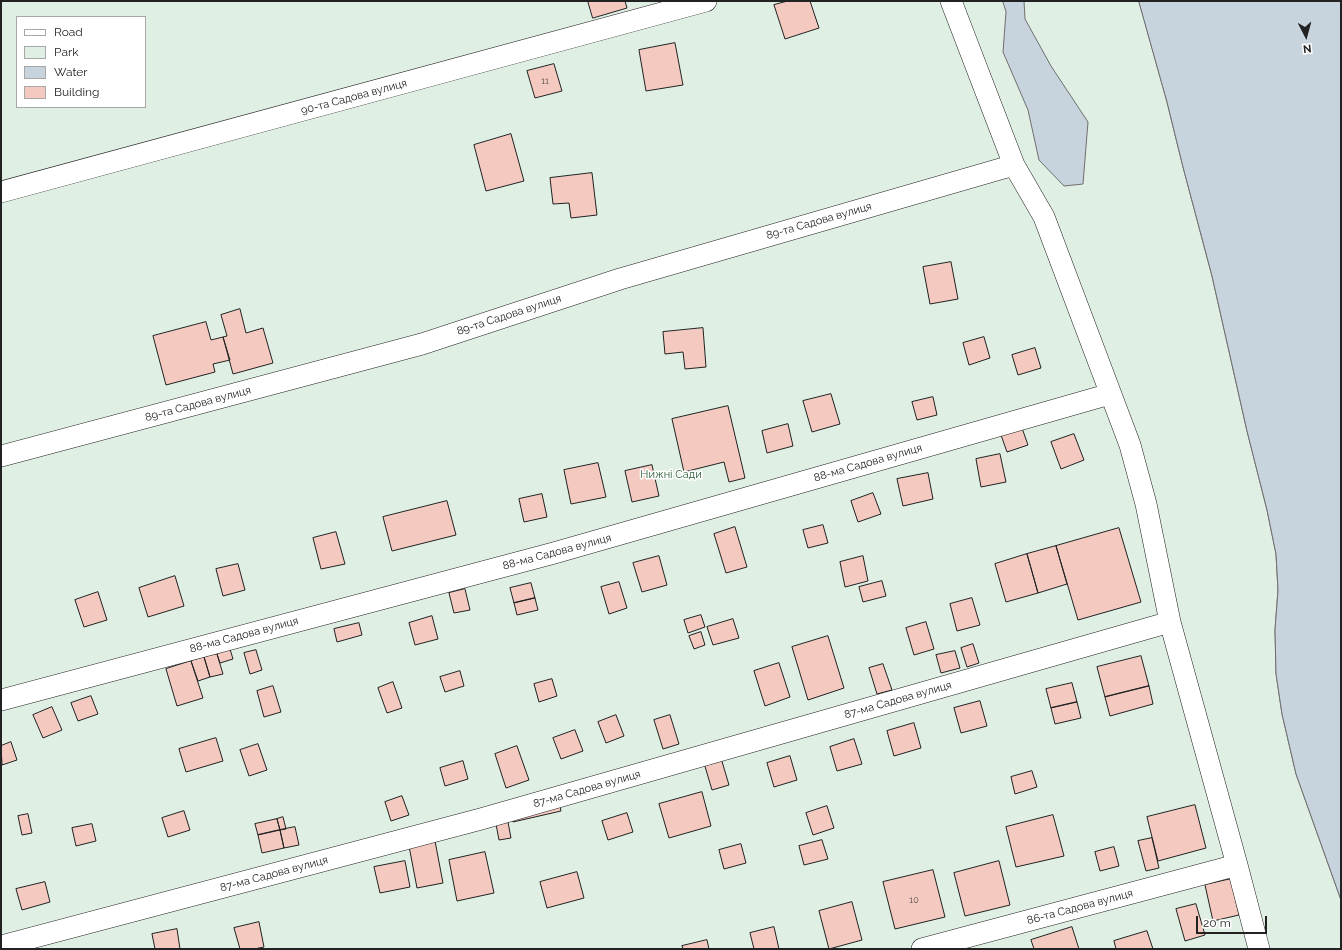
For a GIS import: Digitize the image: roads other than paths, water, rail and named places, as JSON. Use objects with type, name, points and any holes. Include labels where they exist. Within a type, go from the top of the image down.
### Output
[{"type":"street","name":"90-та Садова вулиця","points":[[1,192],[706,1]]},
{"type":"street","points":[[951,1],[1014,164],[1044,217],[1130,445],[1146,504],[1170,622],[1238,865],[1259,949]]},
{"type":"street","name":"89-та Садова вулиця","points":[[1,456],[422,344],[620,279],[1014,164]]},
{"type":"street","name":"88-ма Садова вулиця","points":[[1,700],[546,555],[1110,394]]},
{"type":"street","name":"87-ма Садова вулиця","points":[[1,946],[489,817],[1170,622]]},
{"type":"street","name":"86-та Садова вулиця","points":[[922,949],[1238,865]]},
{"type":"water","points":[[1003,1],[1024,1],[1025,19],[1051,66],[1088,122],[1083,184],[1064,186],[1039,160],[1028,110],[1003,52],[1006,12]]},
{"type":"water","points":[[1139,1],[1341,1],[1341,900],[1296,774],[1282,714],[1276,674],[1275,630],[1278,590],[1276,554],[1212,276]]},
{"type":"park label","name":"Нижні Сади","points":[[671,475]]}]
